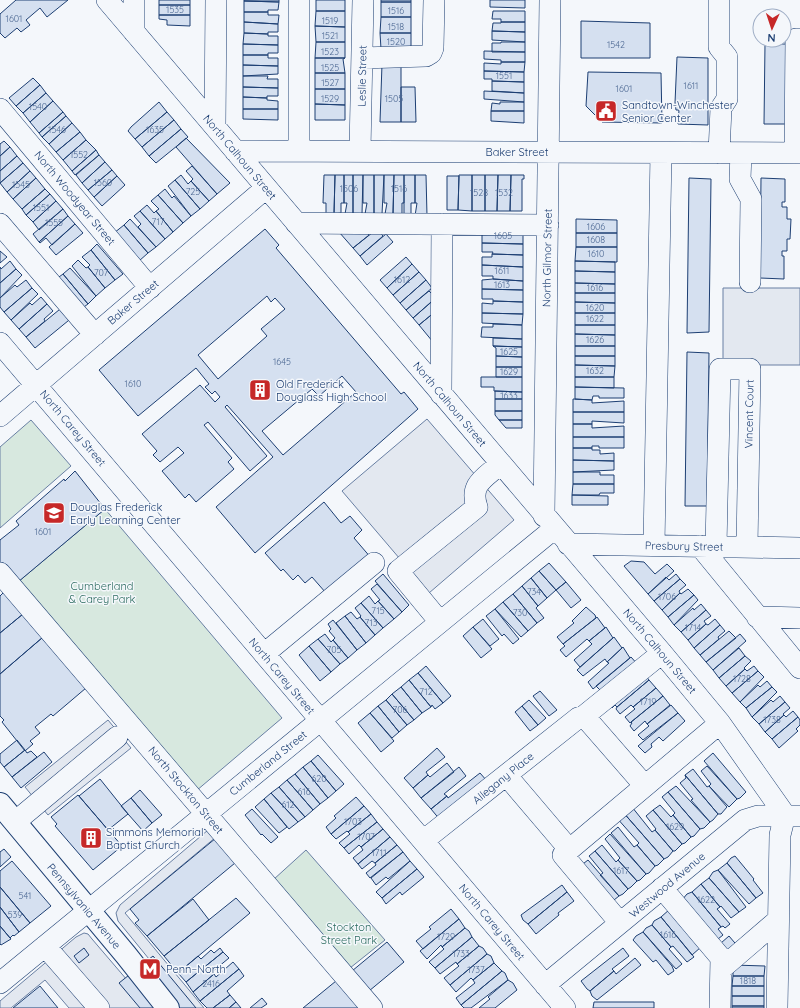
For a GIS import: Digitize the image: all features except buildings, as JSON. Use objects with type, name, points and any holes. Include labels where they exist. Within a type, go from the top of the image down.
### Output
[{"type":"main road","name":"Pennsylvania Avenue","points":[[0,804],[126,955],[168,1008]]},
{"type":"street","name":"North Calhoun Street","points":[[107,0],[549,522],[662,652],[792,815]]},
{"type":"street","points":[[134,0],[134,32]]},
{"type":"street","points":[[215,127],[216,0]]},
{"type":"street","points":[[299,0],[299,151]]},
{"type":"street","name":"Leslie Street","points":[[360,151],[363,0]]},
{"type":"street","points":[[362,58],[426,56],[431,53],[433,48],[434,0]]},
{"type":"street","name":"North Gilmor Street","points":[[549,522],[548,152],[550,0]]},
{"type":"street","points":[[718,153],[721,108],[727,99],[727,57],[719,47],[719,0]]},
{"type":"street","points":[[797,153],[796,39],[800,39]]},
{"type":"street","name":"North Woodyear Street","points":[[0,109],[150,288]]},
{"type":"street","name":"Baker Street","points":[[234,151],[797,153]]},
{"type":"street","points":[[654,545],[661,153]]},
{"type":"street","points":[[741,153],[740,179],[751,199],[750,282]]},
{"type":"street","name":"Baker Street","points":[[0,416],[266,188]]},
{"type":"street","points":[[296,223],[548,225]]},
{"type":"street","points":[[0,224],[95,335]]},
{"type":"street","points":[[441,394],[442,224]]},
{"type":"street","name":"North Carey Street","points":[[0,343],[565,1008]]},
{"type":"street","name":"Vincent Court","points":[[708,546],[720,369],[750,369],[747,547]]},
{"type":"street","points":[[440,622],[398,571],[477,507],[473,497],[475,487],[500,464]]},
{"type":"street","name":"Cumberland Street","points":[[0,983],[440,622],[549,522]]},
{"type":"street","name":"Presbury Street","points":[[568,544],[800,548]]},
{"type":"street","points":[[708,546],[757,617],[800,668]]},
{"type":"street","points":[[264,654],[374,563]]},
{"type":"street","name":"North Stockton Street","points":[[0,573],[372,1008]]},
{"type":"street","points":[[757,617],[800,618]]},
{"type":"street","name":"Allegany Place","points":[[423,841],[507,776],[578,718],[584,716],[662,652]]},
{"type":"street","points":[[584,716],[645,786]]},
{"type":"street","points":[[620,923],[563,855],[720,723]]},
{"type":"street","points":[[15,822],[117,737]]},
{"type":"street","points":[[507,776],[569,850]]},
{"type":"street","points":[[777,1008],[780,835],[792,815]]},
{"type":"street","name":"Westwood Avenue","points":[[545,985],[745,820],[758,816],[792,815]]},
{"type":"street","points":[[662,888],[721,958],[720,1008]]},
{"type":"street","points":[[721,969],[778,920]]},
{"type":"street","points":[[45,946],[99,1008]]},
{"type":"green space","points":[[31,420],[71,466],[0,528],[0,447]]},
{"type":"green space","name":"Cumberland & Carey Park","points":[[105,509],[282,718],[196,791],[18,582]]},
{"type":"green space","name":"Stockton Street Park","points":[[306,850],[385,940],[350,968],[273,880]]},
{"type":"shaded area","points":[[723,288],[800,288],[800,365],[723,365]]},
{"type":"shaded area","points":[[427,419],[514,520],[429,593],[342,491]]},
{"type":"shaded area","points":[[108,720],[131,748],[48,815],[25,787]]},
{"type":"shaded area","points":[[208,830],[216,837],[125,913],[204,1008],[189,1008],[118,921],[116,913],[120,905]]},
{"type":"shaded area","points":[[84,933],[88,934],[151,1008],[69,1008],[45,980],[11,1008],[0,1008],[0,1001],[76,937]]},
{"type":"place","name":"Sandtown-Winchester Senior Center","points":[[606,111]]},
{"type":"place","name":"Old Frederick Douglass High School","points":[[260,390]]},
{"type":"place","name":"Douglas Frederick Early Learning Center","points":[[54,513]]},
{"type":"place","name":"Simmons Memorial Baptist Church","points":[[91,838]]},
{"type":"place","name":"Penn–North","points":[[150,969]]}]
